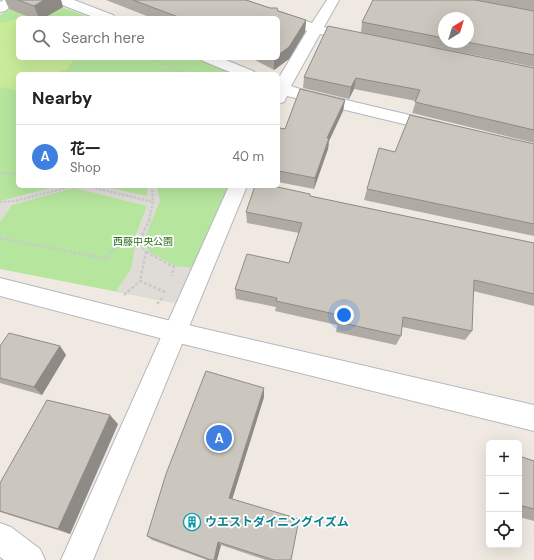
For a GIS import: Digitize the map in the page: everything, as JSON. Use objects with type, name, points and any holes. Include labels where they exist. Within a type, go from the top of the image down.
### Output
[{"type":"street","points":[[0,8],[13,0]]},
{"type":"street","points":[[62,0],[103,16]]},
{"type":"street","points":[[231,0],[277,16]]},
{"type":"street","points":[[333,0],[285,80],[280,91],[295,93],[453,131]]},
{"type":"street","points":[[280,17],[315,29],[368,40]]},
{"type":"street","points":[[213,60],[243,72]]},
{"type":"street","points":[[77,560],[165,330],[237,188]]},
{"type":"street","points":[[0,287],[165,330],[534,418]]},
{"type":"street","points":[[0,538],[29,560]]},
{"type":"path","points":[[156,60],[183,72]]},
{"type":"path","points":[[0,173],[16,174]]},
{"type":"path","points":[[0,202],[15,201],[66,188]]},
{"type":"path","points":[[95,188],[153,202]]},
{"type":"path","points":[[152,188],[153,202],[150,218],[140,240],[141,246],[146,252],[174,267],[171,280]]},
{"type":"path","points":[[0,238],[108,260],[121,236],[140,240]]},
{"type":"path","points":[[122,297],[140,281],[146,252]]},
{"type":"path","points":[[140,281],[169,293]]},
{"type":"path","points":[[165,330],[161,314],[157,306],[158,300],[169,293],[170,287]]},
{"type":"green space","name":"西藤中央公園","points":[[25,0],[42,0],[86,16],[16,16],[16,60],[207,60],[237,72],[16,72],[16,188],[230,188],[194,268],[192,268],[175,303],[0,269],[0,15]]},
{"type":"green space","points":[[16,19],[16,60],[74,60],[67,69],[60,72],[16,72],[16,90],[0,87],[0,23]]},
{"type":"shaded area","points":[[50,188],[74,188],[12,205],[0,222],[0,201]]},
{"type":"shaded area","points":[[74,188],[110,188],[147,196],[147,188],[157,188],[160,201],[144,240],[148,251],[175,266],[194,268],[175,303],[116,291],[131,269],[136,242],[134,239],[147,206]]},
{"type":"building","points":[[18,0],[44,0],[34,6]]},
{"type":"building","points":[[133,0],[246,0],[270,8],[277,8],[278,11],[306,20],[289,47],[280,54],[280,16],[176,16]]},
{"type":"building","points":[[373,0],[475,0],[534,11],[534,55],[474,43],[474,12],[438,12],[438,37],[362,22]]},
{"type":"building","points":[[328,26],[534,68],[534,130],[415,102],[420,90],[356,78],[351,87],[304,77]]},
{"type":"building","points":[[300,89],[345,100],[327,138],[329,138],[315,178],[280,171],[280,128],[285,129]]},
{"type":"building","points":[[410,115],[534,144],[534,224],[367,189],[379,148],[395,152]]},
{"type":"building","points":[[254,188],[280,188],[310,194],[310,196],[534,243],[534,294],[474,280],[472,331],[403,317],[401,336],[338,322],[339,315],[276,301],[277,298],[235,289],[247,254],[289,263],[302,223],[246,212]]},
{"type":"building","points":[[9,333],[60,346],[34,387],[0,378],[0,346]]},
{"type":"building","points":[[206,371],[264,388],[229,498],[299,519],[291,560],[274,560],[218,542],[214,560],[211,560],[147,536],[166,474]]},
{"type":"building","points":[[47,400],[110,415],[58,529],[0,511],[0,483]]},
{"type":"building","points":[[522,457],[534,461],[534,509],[522,506]]},
{"type":"place","name":"花一","points":[[219,438]]},
{"type":"place","name":"ウエストダイニングイズム","points":[[192,522]]}]
